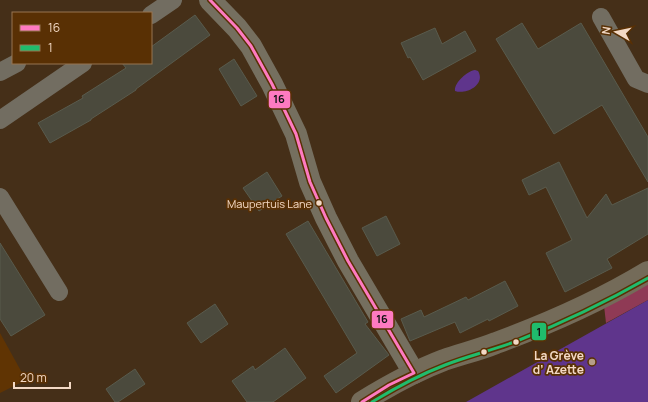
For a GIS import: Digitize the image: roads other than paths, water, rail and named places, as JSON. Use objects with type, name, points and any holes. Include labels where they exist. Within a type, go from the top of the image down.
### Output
[{"type":"main road","points":[[362,402],[389,385],[414,373],[443,361],[495,344],[544,325],[620,289],[648,272]]},
{"type":"street","points":[[152,14],[173,0]]},
{"type":"street","points":[[210,0],[237,28],[251,46],[272,84],[296,134],[310,182],[326,218],[348,261],[414,373]]},
{"type":"street","points":[[602,17],[636,79],[648,84]]},
{"type":"street","points":[[0,72],[15,64]]},
{"type":"street","points":[[0,120],[82,64]]},
{"type":"street","points":[[0,197],[59,292]]},
{"type":"place","name":"Maupertuis Lane","points":[[319,203]]},
{"type":"place","name":"La Grève d’ Azette","points":[[592,362]]}]
